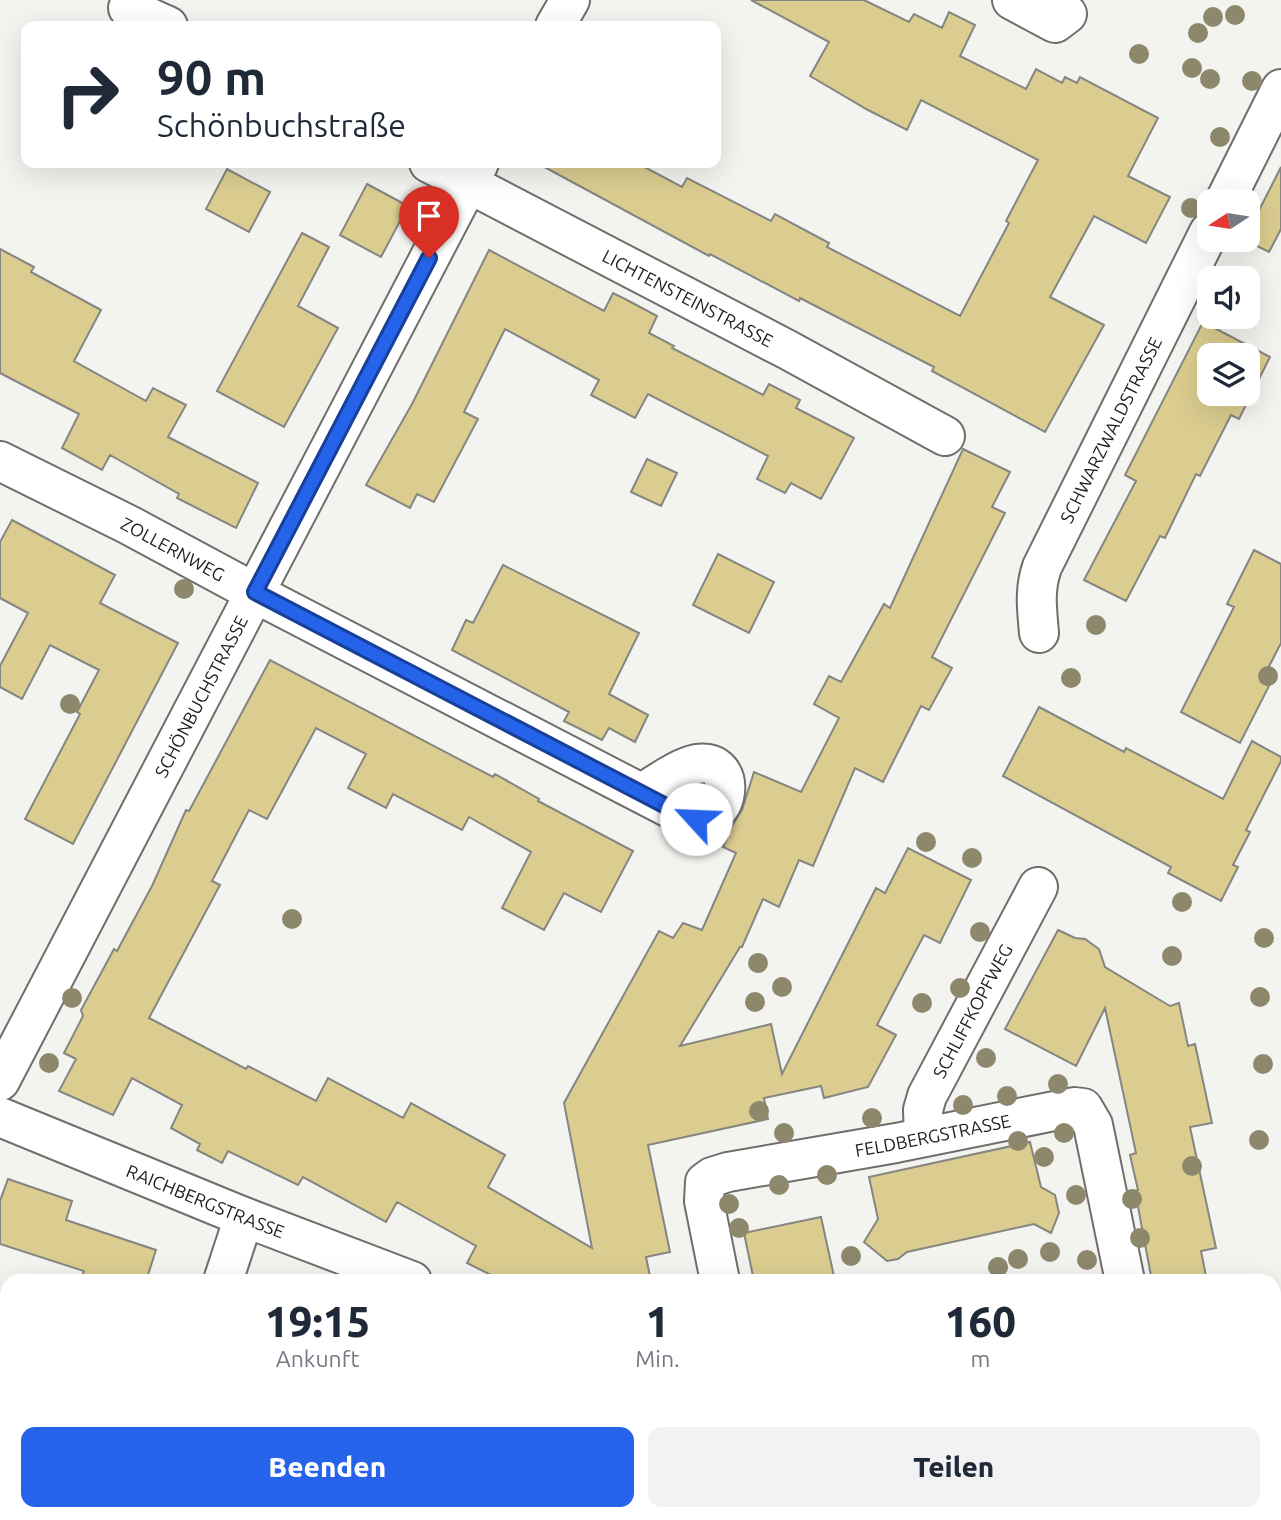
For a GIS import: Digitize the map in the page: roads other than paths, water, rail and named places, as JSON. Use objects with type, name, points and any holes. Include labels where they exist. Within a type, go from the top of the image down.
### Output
[{"type":"street","points":[[558,21],[570,0]]},
{"type":"street","points":[[1012,0],[1055,23],[1067,14]]},
{"type":"street","points":[[128,8],[157,21]]},
{"type":"street","points":[[1231,189],[1281,89]]},
{"type":"street","name":"LICHTENSTEINSTRASSE","points":[[449,168],[474,174],[945,436]]},
{"type":"street","name":"SCHÖNBUCHSTRASSE","points":[[0,1081],[474,174]]},
{"type":"street","name":"SCHWARZWALDSTRASSE","points":[[1039,633],[1035,598],[1042,567],[1199,252]]},
{"type":"street","name":"ZOLLERNWEG","points":[[0,461],[129,524],[642,793]]},
{"type":"street","name":"SCHLIFFKOPFWEG","points":[[924,1137],[923,1110],[927,1097],[1038,887]]},
{"type":"street","name":"FELDBERGSTRASSE","points":[[719,1274],[704,1201],[705,1182],[712,1177],[1074,1107],[1083,1108],[1093,1125],[1124,1274]]},
{"type":"street","name":"RAICHBERGSTRASSE","points":[[0,1117],[244,1217],[394,1274]]},
{"type":"street","points":[[225,1274],[244,1217]]}]
